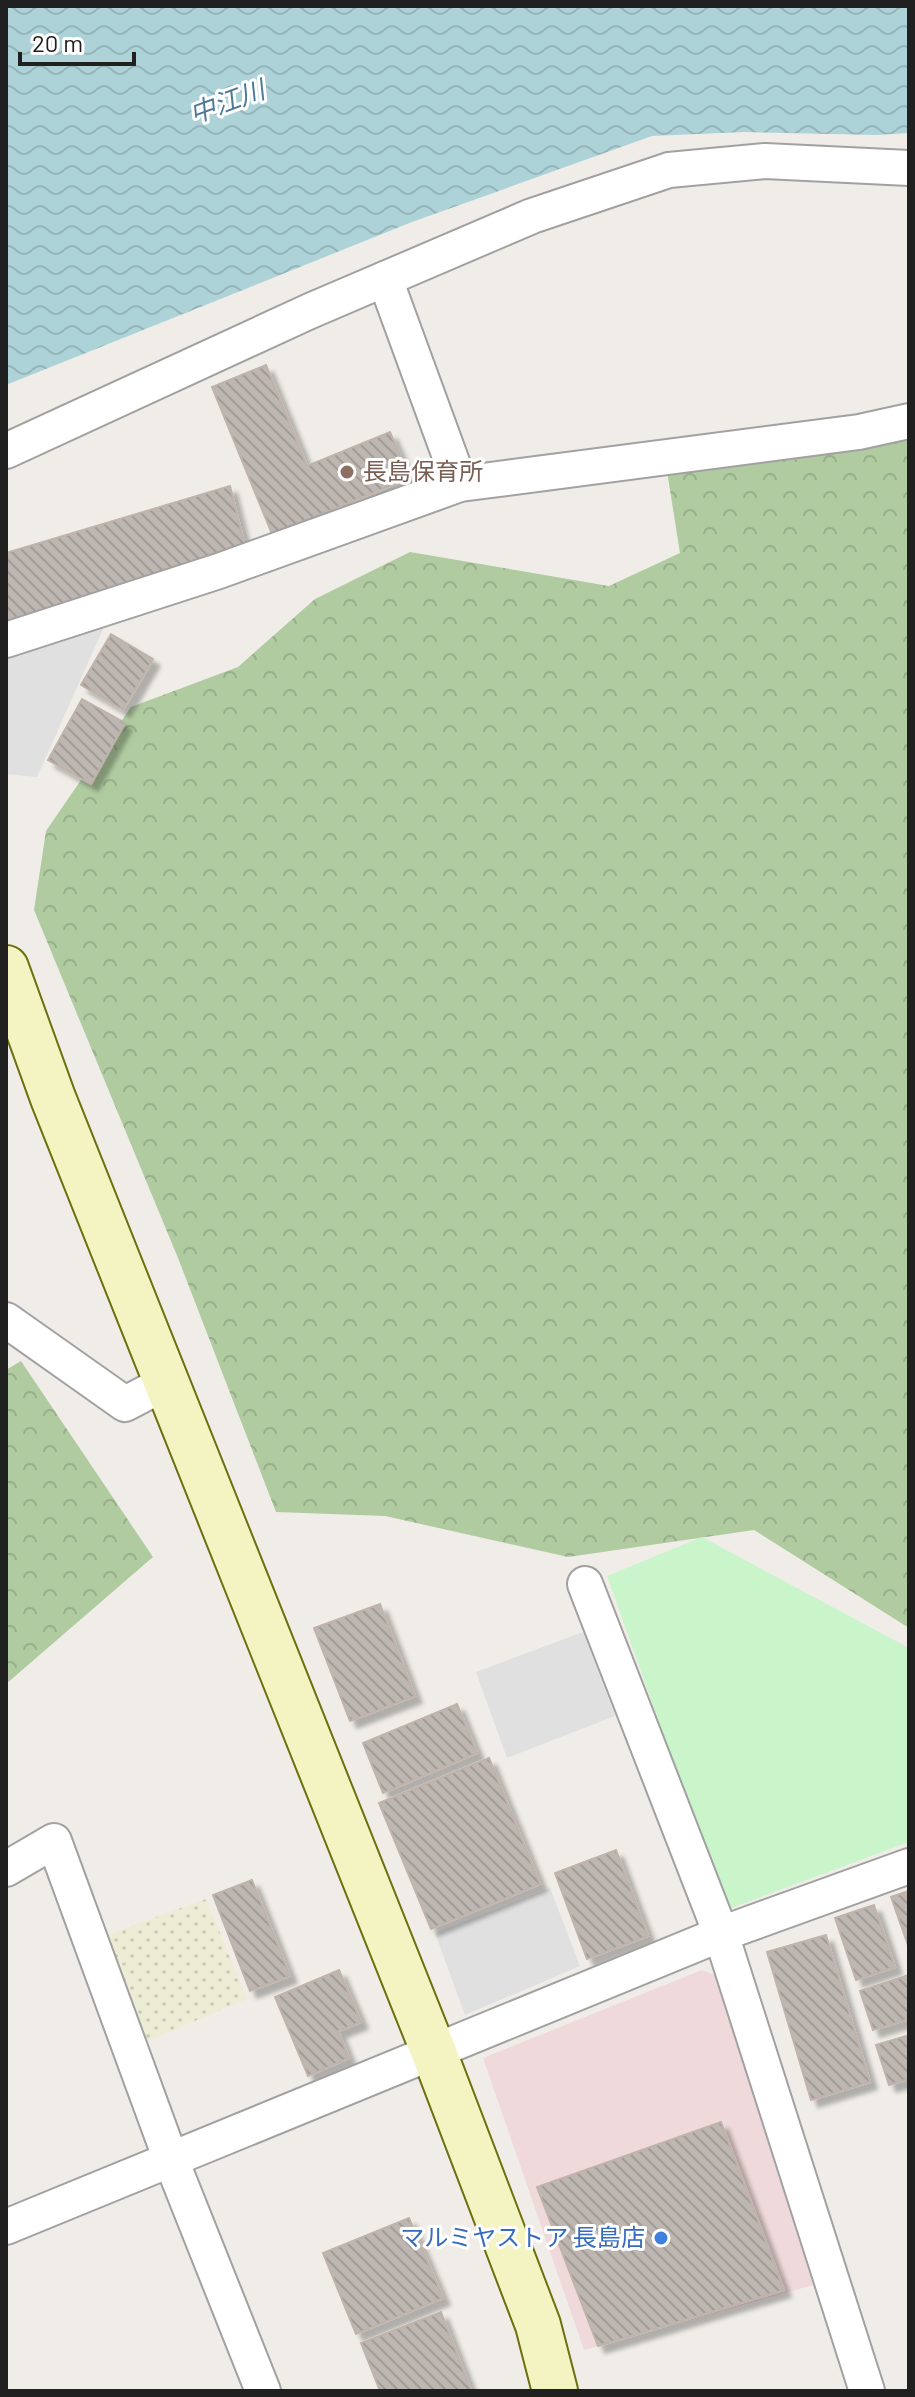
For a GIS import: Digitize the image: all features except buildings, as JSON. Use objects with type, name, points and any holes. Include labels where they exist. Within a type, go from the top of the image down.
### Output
[{"type":"street","points":[[6,451],[385,279],[532,216],[669,170],[765,161],[909,168]]},
{"type":"street","points":[[385,279],[460,484]]},
{"type":"street","points":[[6,640],[219,571],[460,484],[859,432],[909,421]]},
{"type":"street","points":[[6,968],[53,1098],[433,2050],[538,2325],[555,2391]]},
{"type":"street","points":[[6,1320],[125,1404],[167,1382]]},
{"type":"street","points":[[585,1584],[721,1934],[867,2391]]},
{"type":"street","points":[[6,1869],[54,1841],[171,2160],[263,2391]]},
{"type":"street","points":[[6,2227],[721,1934],[909,1866]]},
{"type":"shaded area","points":[[107,620],[37,777],[6,774],[6,652]]},
{"type":"shaded area","points":[[583,1632],[615,1716],[507,1758],[476,1672]]},
{"type":"shaded area","points":[[550,1888],[580,1966],[465,2015],[435,1933]]},
{"type":"shaded area","points":[[702,1970],[715,1975],[813,2285],[584,2350],[483,2058]]},
{"type":"green space","points":[[909,439],[909,1628],[754,1530],[568,1557],[385,1516],[276,1512],[178,1258],[34,910],[46,831],[131,707],[238,667],[315,599],[410,552],[609,586],[680,553],[667,471]]},
{"type":"green space","points":[[21,1361],[153,1557],[6,1684],[6,1370]]},
{"type":"green space","points":[[702,1537],[909,1648],[909,1842],[726,1910],[607,1576]]},
{"type":"green space","points":[[206,1899],[247,1999],[138,2045],[98,1938]]},
{"type":"water","name":"中江川","points":[[6,6],[909,6],[909,133],[744,132],[652,136],[412,222],[6,385]]},
{"type":"place","name":"長島保育所","points":[[347,472]]},
{"type":"place","name":"マルミヤストア 長島店","points":[[661,2238]]}]
